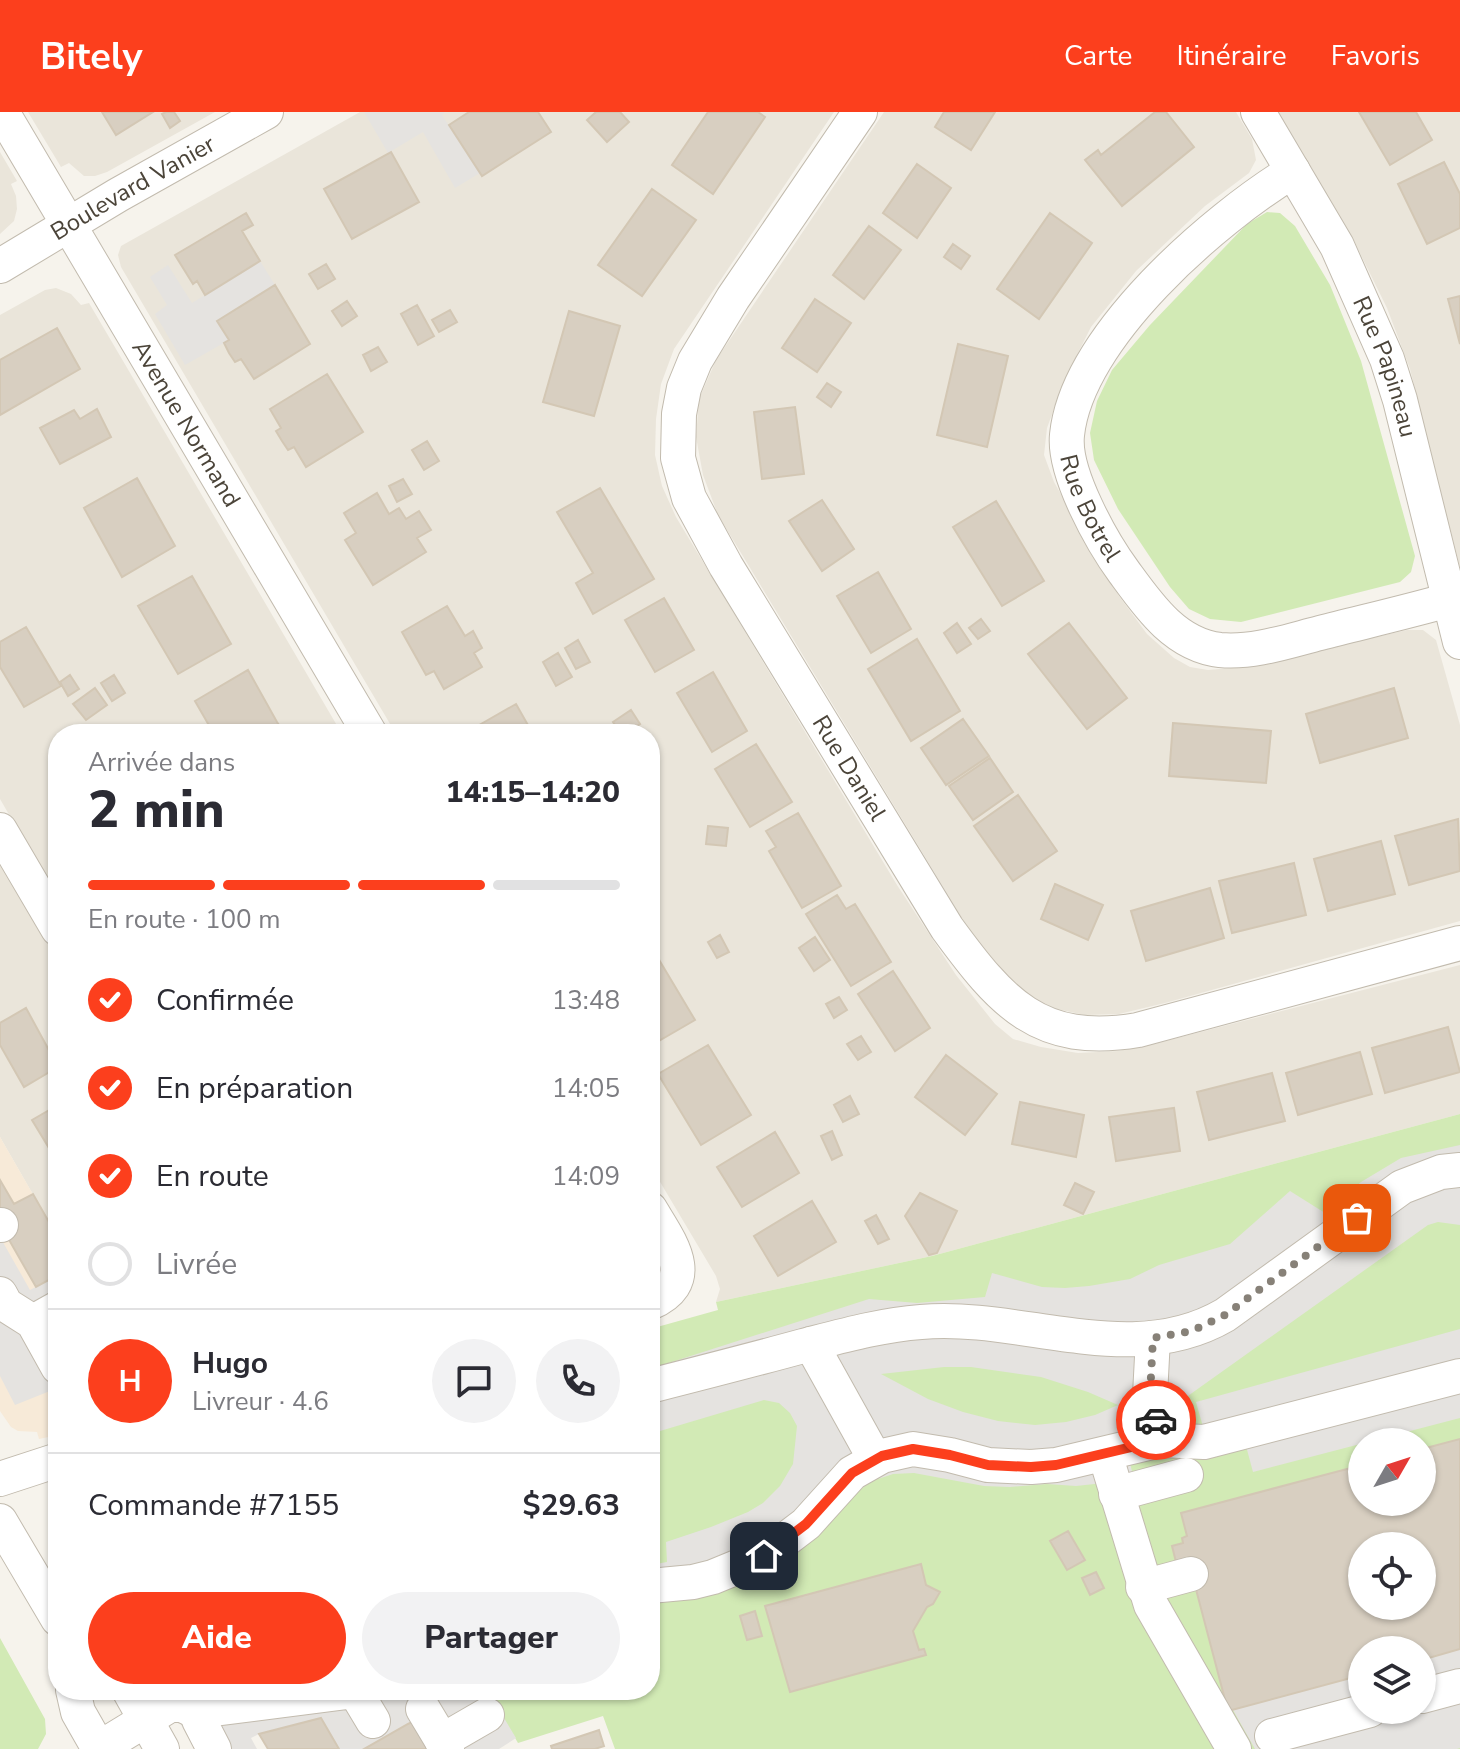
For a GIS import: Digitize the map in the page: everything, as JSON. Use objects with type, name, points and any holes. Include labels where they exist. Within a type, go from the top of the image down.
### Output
[{"type":"street","name":"Avenue Normand","points":[[2,112],[364,724]]},
{"type":"street","name":"Boulevard Vanier","points":[[0,266],[266,112]]},
{"type":"street","name":"Rue Daniel","points":[[860,112],[733,298],[695,361],[684,388],[679,414],[678,458],[689,498],[726,566],[956,940],[982,975],[1012,1006],[1053,1026],[1099,1034],[1138,1030],[1460,943]]},
{"type":"street","name":"Rue Papineau","points":[[1258,112],[1337,246],[1387,359],[1460,642]]},
{"type":"street","name":"Rue Botrel","points":[[1293,171],[1257,194],[1189,250],[1123,321],[1089,370],[1077,395],[1067,435],[1067,452],[1072,469],[1107,545],[1135,588],[1169,627],[1201,646],[1218,650],[1257,649],[1449,600]]},
{"type":"street","points":[[0,830],[48,912]]},
{"type":"street","points":[[660,1383],[899,1324],[948,1321],[1054,1332],[1097,1340],[1153,1338],[1192,1331],[1210,1324],[1402,1187],[1441,1172],[1460,1170]]},
{"type":"street","points":[[660,1226],[670,1242],[678,1270],[672,1288],[660,1296]]},
{"type":"street","points":[[0,1294],[6,1305],[45,1315]]},
{"type":"street","points":[[1153,1338],[1150,1395],[1161,1440]]},
{"type":"street","points":[[811,1344],[875,1459]]},
{"type":"street","points":[[660,1585],[713,1577],[764,1556],[806,1524],[852,1473],[875,1459],[913,1449],[988,1465],[1031,1467],[1161,1440],[1204,1442],[1460,1376]]},
{"type":"street","points":[[1105,1454],[1143,1587],[1152,1608],[1234,1749]]},
{"type":"street","points":[[0,1479],[48,1463]]},
{"type":"street","points":[[1116,1494],[1186,1475]]},
{"type":"street","points":[[0,1521],[48,1605]]},
{"type":"street","points":[[1143,1587],[1191,1574]]},
{"type":"street","points":[[1436,1692],[1460,1686]]},
{"type":"street","points":[[75,1700],[78,1712],[98,1749],[154,1735],[170,1705],[182,1705],[201,1714],[214,1709],[284,1700]]},
{"type":"street","points":[[135,1700],[154,1735]]},
{"type":"street","points":[[360,1700],[373,1721]]},
{"type":"street","points":[[423,1709],[444,1745],[487,1715]]},
{"type":"street","points":[[201,1714],[201,1727],[214,1749]]},
{"type":"street","points":[[1272,1736],[1348,1716]]},
{"type":"shaded area","points":[[28,112],[215,112],[107,172],[84,176],[69,163],[61,167]]},
{"type":"shaded area","points":[[360,112],[834,112],[674,349],[661,384],[655,455],[662,486],[676,517],[897,885],[956,975],[995,1024],[1013,1039],[1078,1053],[1118,1051],[1158,1043],[1460,965],[1460,1114],[932,1256],[716,1302],[720,1289],[716,1276],[660,1182],[660,724],[390,724],[121,267],[118,255],[121,246]]},
{"type":"shaded area","points":[[364,112],[445,112],[442,115],[480,173],[455,188],[423,132],[388,153]]},
{"type":"shaded area","points":[[884,112],[1236,112],[1252,139],[1256,160],[1249,173],[1205,206],[1136,271],[1091,327],[1065,379],[1047,428],[1044,455],[1054,482],[1119,596],[1147,634],[1174,658],[1190,667],[1208,670],[1244,667],[1407,630],[1423,630],[1436,640],[1460,725],[1460,921],[1119,1014],[1085,1015],[1052,1008],[1022,992],[992,961],[965,923],[718,515],[703,475],[696,437],[699,399],[716,360]]},
{"type":"shaded area","points":[[1277,112],[1460,112],[1460,568],[1410,369],[1387,308],[1352,237]]},
{"type":"shaded area","points":[[0,152],[17,181],[11,184],[17,209],[14,221],[0,234]]},
{"type":"shaded area","points":[[260,261],[275,285],[229,340],[185,365],[155,314],[167,305],[150,277],[168,265],[192,303]]},
{"type":"shaded area","points":[[56,288],[71,294],[81,305],[89,303],[336,724],[48,724],[48,882],[0,799],[0,315],[45,290]]},
{"type":"shaded area","points":[[0,861],[48,944],[48,1221],[0,1137]]},
{"type":"shaded area","points":[[0,1137],[48,1221],[48,1437],[39,1439],[37,1432],[18,1431],[11,1427],[0,1411]]},
{"type":"shaded area","points":[[1460,1145],[1460,1225],[1438,1222],[1428,1225],[1156,1420],[1127,1449],[1133,1476],[1113,1482],[1076,1486],[1047,1484],[1010,1487],[984,1486],[914,1473],[893,1474],[872,1481],[853,1495],[660,1596],[660,1563],[667,1562],[666,1542],[711,1527],[763,1503],[780,1486],[793,1464],[797,1426],[790,1413],[779,1403],[764,1400],[660,1431],[660,1366],[869,1299],[917,1303],[985,1297],[992,1273],[1042,1287],[1065,1288],[1130,1279],[1159,1265],[1230,1244],[1290,1191],[1325,1213],[1361,1182],[1401,1158]],"holes":[[[971,1367],[1041,1377],[1118,1405],[1066,1422],[1035,1425],[998,1421],[928,1399],[881,1374]]]},
{"type":"shaded area","points":[[0,1237],[30,1290],[48,1280],[48,1392],[15,1405],[0,1376]]},
{"type":"shaded area","points":[[1460,1329],[1460,1418],[1422,1428],[1348,1428],[1348,1447],[1253,1472],[1246,1446],[1211,1455],[1196,1402]]},
{"type":"shaded area","points":[[1460,1649],[1460,1748],[1457,1749],[1255,1749],[1233,1710],[1348,1679],[1348,1724],[1436,1724],[1436,1656]]},
{"type":"shaded area","points":[[167,1700],[493,1700],[516,1738],[499,1749],[428,1749],[412,1722],[364,1749],[339,1749],[321,1718],[259,1734],[251,1738],[257,1749],[195,1749]]},
{"type":"green space","points":[[1267,212],[1280,213],[1295,226],[1330,285],[1361,361],[1415,556],[1411,572],[1400,582],[1241,622],[1210,619],[1189,609],[1170,587],[1118,509],[1094,460],[1090,433],[1097,401],[1112,370],[1150,325],[1247,224]]},
{"type":"green space","points":[[1460,1114],[1460,1749],[615,1749],[603,1716],[518,1743],[493,1700],[660,1700],[660,1326],[718,1310],[716,1302],[932,1256]]},
{"type":"green space","points":[[0,1638],[45,1719],[46,1734],[38,1749],[0,1749]]},
{"type":"building","points":[[102,112],[153,112],[116,135]]},
{"type":"building","points":[[174,112],[180,121],[170,128],[162,114]]},
{"type":"building","points":[[469,112],[538,112],[551,132],[482,176],[449,125]]},
{"type":"building","points":[[596,112],[620,112],[629,122],[607,142],[587,120]]},
{"type":"building","points":[[708,112],[758,112],[765,117],[713,194],[672,165]]},
{"type":"building","points":[[944,112],[995,112],[971,150],[935,127]]},
{"type":"building","points":[[1155,112],[1166,112],[1194,147],[1122,206],[1085,160],[1098,150],[1101,155]]},
{"type":"building","points":[[1359,112],[1416,112],[1432,140],[1390,165]]},
{"type":"building","points":[[391,152],[419,202],[352,239],[324,189]]},
{"type":"building","points":[[1444,162],[1460,194],[1460,228],[1427,244],[1398,184]]},
{"type":"building","points":[[917,164],[951,188],[917,238],[883,213]]},
{"type":"building","points":[[652,189],[696,220],[642,296],[598,265]]},
{"type":"building","points":[[246,213],[253,225],[242,231],[260,261],[205,295],[197,281],[193,284],[175,255]]},
{"type":"building","points":[[1050,213],[1092,243],[1039,319],[997,289]]},
{"type":"building","points":[[869,226],[901,250],[864,299],[833,275]]},
{"type":"building","points":[[953,244],[970,256],[961,269],[944,257]]},
{"type":"building","points":[[326,264],[335,279],[318,289],[309,274]]},
{"type":"building","points":[[275,285],[310,344],[254,379],[241,359],[235,362],[229,353],[224,343],[229,340],[217,321]]},
{"type":"building","points":[[1460,296],[1460,344],[1448,299]]},
{"type":"building","points":[[815,299],[851,323],[817,372],[782,348]]},
{"type":"building","points":[[347,301],[357,316],[342,326],[332,311]]},
{"type":"building","points":[[417,305],[434,336],[418,345],[401,314]]},
{"type":"building","points":[[450,310],[457,322],[439,332],[432,320]]},
{"type":"building","points":[[569,311],[620,326],[594,416],[543,402]]},
{"type":"building","points":[[57,328],[80,369],[0,415],[0,360]]},
{"type":"building","points":[[958,344],[1008,356],[987,447],[937,435]]},
{"type":"building","points":[[378,347],[387,362],[371,371],[363,355]]},
{"type":"building","points":[[327,374],[363,432],[306,467],[294,447],[288,450],[282,441],[276,431],[281,428],[270,409]]},
{"type":"building","points":[[827,383],[841,392],[831,407],[817,397]]},
{"type":"building","points":[[795,407],[804,474],[762,479],[754,412]]},
{"type":"building","points":[[97,409],[111,437],[60,464],[40,428],[74,410],[80,419]]},
{"type":"building","points":[[427,441],[439,461],[424,470],[412,450]]},
{"type":"building","points":[[137,478],[175,546],[122,577],[84,508]]},
{"type":"building","points":[[403,479],[412,494],[397,502],[389,486]]},
{"type":"building","points":[[600,488],[654,579],[593,614],[576,583],[593,573],[557,512]]},
{"type":"building","points":[[377,493],[389,514],[399,508],[406,519],[419,511],[431,530],[417,538],[426,552],[373,585],[345,540],[356,533],[344,513]]},
{"type":"building","points":[[822,500],[854,549],[822,571],[789,521]]},
{"type":"building","points":[[996,501],[1044,581],[1002,606],[953,527]]},
{"type":"building","points":[[878,572],[911,629],[871,653],[837,596]]},
{"type":"building","points":[[192,576],[231,644],[178,674],[138,606]]},
{"type":"building","points":[[664,598],[694,650],[655,672],[625,620]]},
{"type":"building","points":[[447,606],[465,636],[473,631],[482,648],[474,653],[482,667],[444,689],[434,671],[426,675],[402,632]]},
{"type":"building","points":[[981,619],[990,631],[978,639],[969,628]]},
{"type":"building","points":[[957,623],[971,644],[957,653],[944,633]]},
{"type":"building","points":[[1069,623],[1127,698],[1087,729],[1028,654]]},
{"type":"building","points":[[26,627],[61,686],[24,707],[0,667],[0,642]]},
{"type":"building","points":[[917,639],[960,711],[911,741],[868,669]]},
{"type":"building","points":[[578,640],[590,662],[576,669],[565,648]]},
{"type":"building","points":[[558,653],[572,677],[556,686],[543,662]]},
{"type":"building","points":[[248,670],[278,724],[208,724],[195,701]]},
{"type":"building","points":[[713,672],[747,731],[712,752],[677,693]]},
{"type":"building","points":[[70,675],[79,689],[68,696],[60,682]]},
{"type":"building","points":[[114,675],[125,693],[112,701],[101,683]]},
{"type":"building","points":[[95,688],[107,705],[86,720],[73,704]]},
{"type":"building","points":[[1394,688],[1408,738],[1320,763],[1306,714]]},
{"type":"building","points":[[516,704],[527,724],[481,724]]},
{"type":"building","points":[[631,710],[640,724],[614,724]]},
{"type":"building","points":[[963,719],[989,756],[946,785],[921,748]]},
{"type":"building","points":[[1173,723],[1271,731],[1266,783],[1169,776]]},
{"type":"building","points":[[756,744],[792,802],[750,827],[715,769]]},
{"type":"building","points":[[990,758],[1013,792],[973,820],[949,786]]},
{"type":"building","points":[[1018,795],[1057,851],[1013,881],[974,826]]},
{"type":"building","points":[[798,813],[841,886],[802,908],[769,851],[776,847],[766,831]]},
{"type":"building","points":[[1458,819],[1460,871],[1409,885],[1395,836]]},
{"type":"building","points":[[708,826],[728,828],[726,846],[706,844]]},
{"type":"building","points":[[1381,841],[1395,894],[1328,911],[1314,859]]},
{"type":"building","points":[[1294,863],[1306,915],[1232,933],[1219,881]]},
{"type":"building","points":[[1055,884],[1103,905],[1088,940],[1041,919]]},
{"type":"building","points":[[1210,888],[1224,938],[1146,961],[1131,911]]},
{"type":"building","points":[[837,895],[846,909],[855,904],[891,962],[851,986],[806,914]]},
{"type":"building","points":[[720,935],[729,952],[717,958],[708,942]]},
{"type":"building","points":[[815,937],[830,960],[814,971],[799,948]]},
{"type":"building","points":[[660,961],[695,1020],[660,1040]]},
{"type":"building","points":[[893,971],[930,1028],[895,1051],[858,994]]},
{"type":"building","points":[[839,997],[847,1010],[834,1018],[826,1004]]},
{"type":"building","points":[[26,1008],[48,1049],[48,1073],[24,1087],[0,1045],[0,1023]]},
{"type":"building","points":[[1448,1027],[1460,1072],[1385,1093],[1372,1048]]},
{"type":"building","points":[[861,1036],[871,1052],[858,1060],[847,1044]]},
{"type":"building","points":[[708,1045],[751,1115],[701,1145],[660,1073]]},
{"type":"building","points":[[1360,1052],[1372,1094],[1298,1115],[1286,1073]]},
{"type":"building","points":[[946,1055],[997,1094],[965,1135],[915,1097]]},
{"type":"building","points":[[1272,1073],[1285,1121],[1209,1140],[1197,1092]]},
{"type":"building","points":[[850,1096],[859,1114],[843,1122],[834,1105]]},
{"type":"building","points":[[1020,1102],[1084,1115],[1076,1157],[1012,1144]]},
{"type":"building","points":[[1174,1108],[1180,1151],[1116,1161],[1109,1117]]},
{"type":"building","points":[[48,1111],[48,1146],[32,1120]]},
{"type":"building","points":[[832,1131],[842,1155],[832,1160],[821,1136]]},
{"type":"building","points":[[775,1132],[799,1173],[742,1207],[717,1167]]},
{"type":"building","points":[[0,1180],[14,1204],[33,1194],[48,1220],[48,1280],[36,1287],[0,1224]]},
{"type":"building","points":[[1075,1183],[1094,1192],[1083,1214],[1064,1205]]},
{"type":"building","points":[[920,1193],[957,1211],[937,1253],[929,1255],[905,1216]]},
{"type":"building","points":[[812,1201],[836,1242],[778,1276],[754,1236]]},
{"type":"building","points":[[876,1215],[889,1239],[878,1244],[865,1221]]},
{"type":"building","points":[[1460,1439],[1460,1649],[1436,1656],[1436,1636],[1348,1636],[1348,1679],[1228,1711],[1188,1559],[1176,1562],[1172,1546],[1183,1543],[1182,1538],[1187,1536],[1181,1513],[1348,1469],[1348,1516],[1436,1516],[1436,1445]]},
{"type":"building","points":[[1068,1531],[1085,1560],[1067,1570],[1050,1541]]},
{"type":"building","points":[[921,1564],[926,1585],[940,1592],[913,1631],[919,1650],[924,1649],[926,1655],[790,1692],[765,1606]]},
{"type":"building","points":[[1096,1572],[1104,1588],[1090,1595],[1082,1578]]},
{"type":"building","points":[[755,1611],[762,1636],[747,1640],[740,1616]]},
{"type":"building","points":[[321,1718],[339,1749],[268,1749],[259,1734]]},
{"type":"building","points":[[412,1722],[428,1749],[364,1749],[408,1724]]},
{"type":"building","points":[[599,1730],[604,1746],[595,1749],[552,1749],[551,1746]]},
{"type":"way so far","points":[[1156,1420],[1149,1383],[1153,1338],[1192,1331],[1210,1324],[1357,1218]]},
{"type":"route","points":[[764,1556],[806,1524],[852,1473],[882,1456],[913,1449],[1005,1467],[1056,1465],[1161,1440],[1156,1420]]}]
